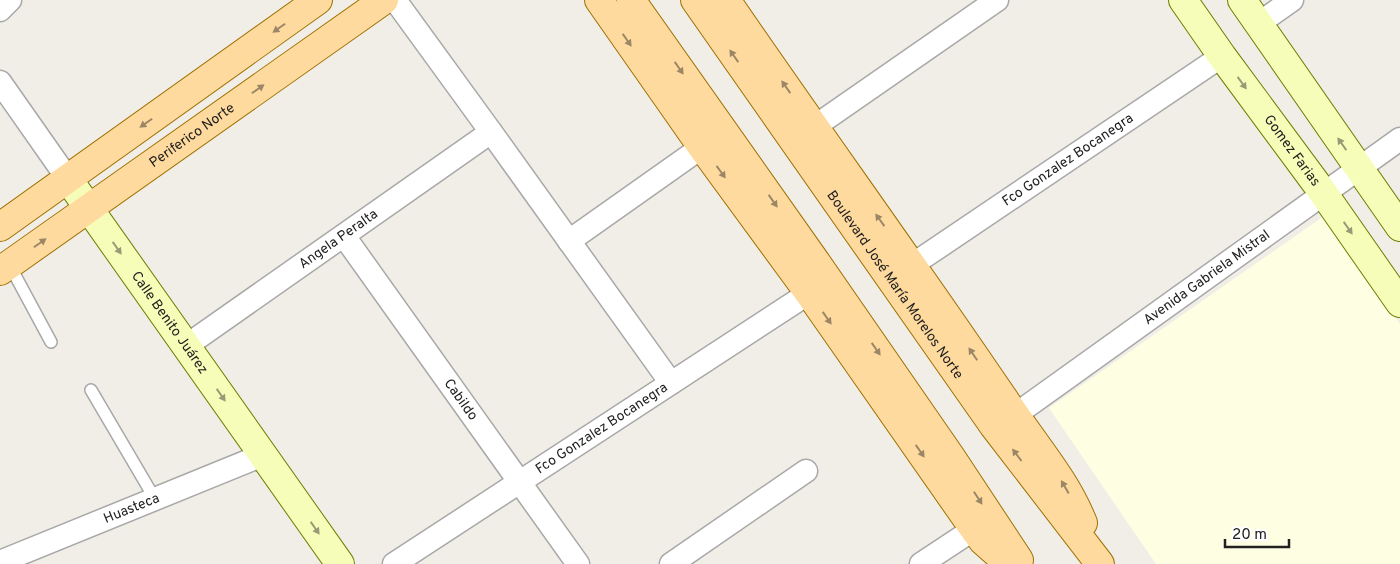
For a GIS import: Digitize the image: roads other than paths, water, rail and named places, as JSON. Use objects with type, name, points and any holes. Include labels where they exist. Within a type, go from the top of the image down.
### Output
[{"type":"main road","points":[[0,226],[318,0]]},
{"type":"main road","name":"Periferico Norte","points":[[5,268],[384,0]]},
{"type":"main road","points":[[599,0],[702,147],[810,293],[974,529],[983,541],[1008,564]]},
{"type":"main road","points":[[631,0],[816,262],[951,457],[1022,564]]},
{"type":"main road","name":"Boulevard José María Morelos Norte","points":[[695,0],[1004,420]]},
{"type":"main road","points":[[726,0],[912,265],[1004,420],[1063,483],[1076,506],[1100,564]]},
{"type":"street","points":[[0,10],[10,0]]},
{"type":"street","points":[[395,0],[492,132],[671,383]]},
{"type":"street","points":[[814,127],[997,0]]},
{"type":"street","name":"Gomez Farias","points":[[1183,0],[1324,194],[1400,303]]},
{"type":"street","points":[[1242,0],[1400,227]]},
{"type":"street","points":[[1258,24],[1292,0]]},
{"type":"street","name":"Fco Gonzalez Bocanegra","points":[[912,265],[1222,56]]},
{"type":"street","name":"Calle Benito Juárez","points":[[2,88],[340,564]]},
{"type":"street","name":"Angela Peralta","points":[[186,346],[492,132]]},
{"type":"street","name":"Avenida Gabriela Mistral","points":[[1004,420],[1400,139]]},
{"type":"street","points":[[569,241],[702,147]]},
{"type":"street","name":"Cabildo","points":[[344,236],[578,564]]},
{"type":"street","name":"Fco Gonzalez Bocanegra","points":[[394,564],[810,293]]},
{"type":"street","name":"Huasteca","points":[[0,562],[263,455]]},
{"type":"street","points":[[671,564],[806,472]]},
{"type":"street","points":[[921,564],[974,529]]},
{"type":"lane","points":[[5,268],[51,342]]},
{"type":"lane","points":[[90,390],[155,499]]}]
